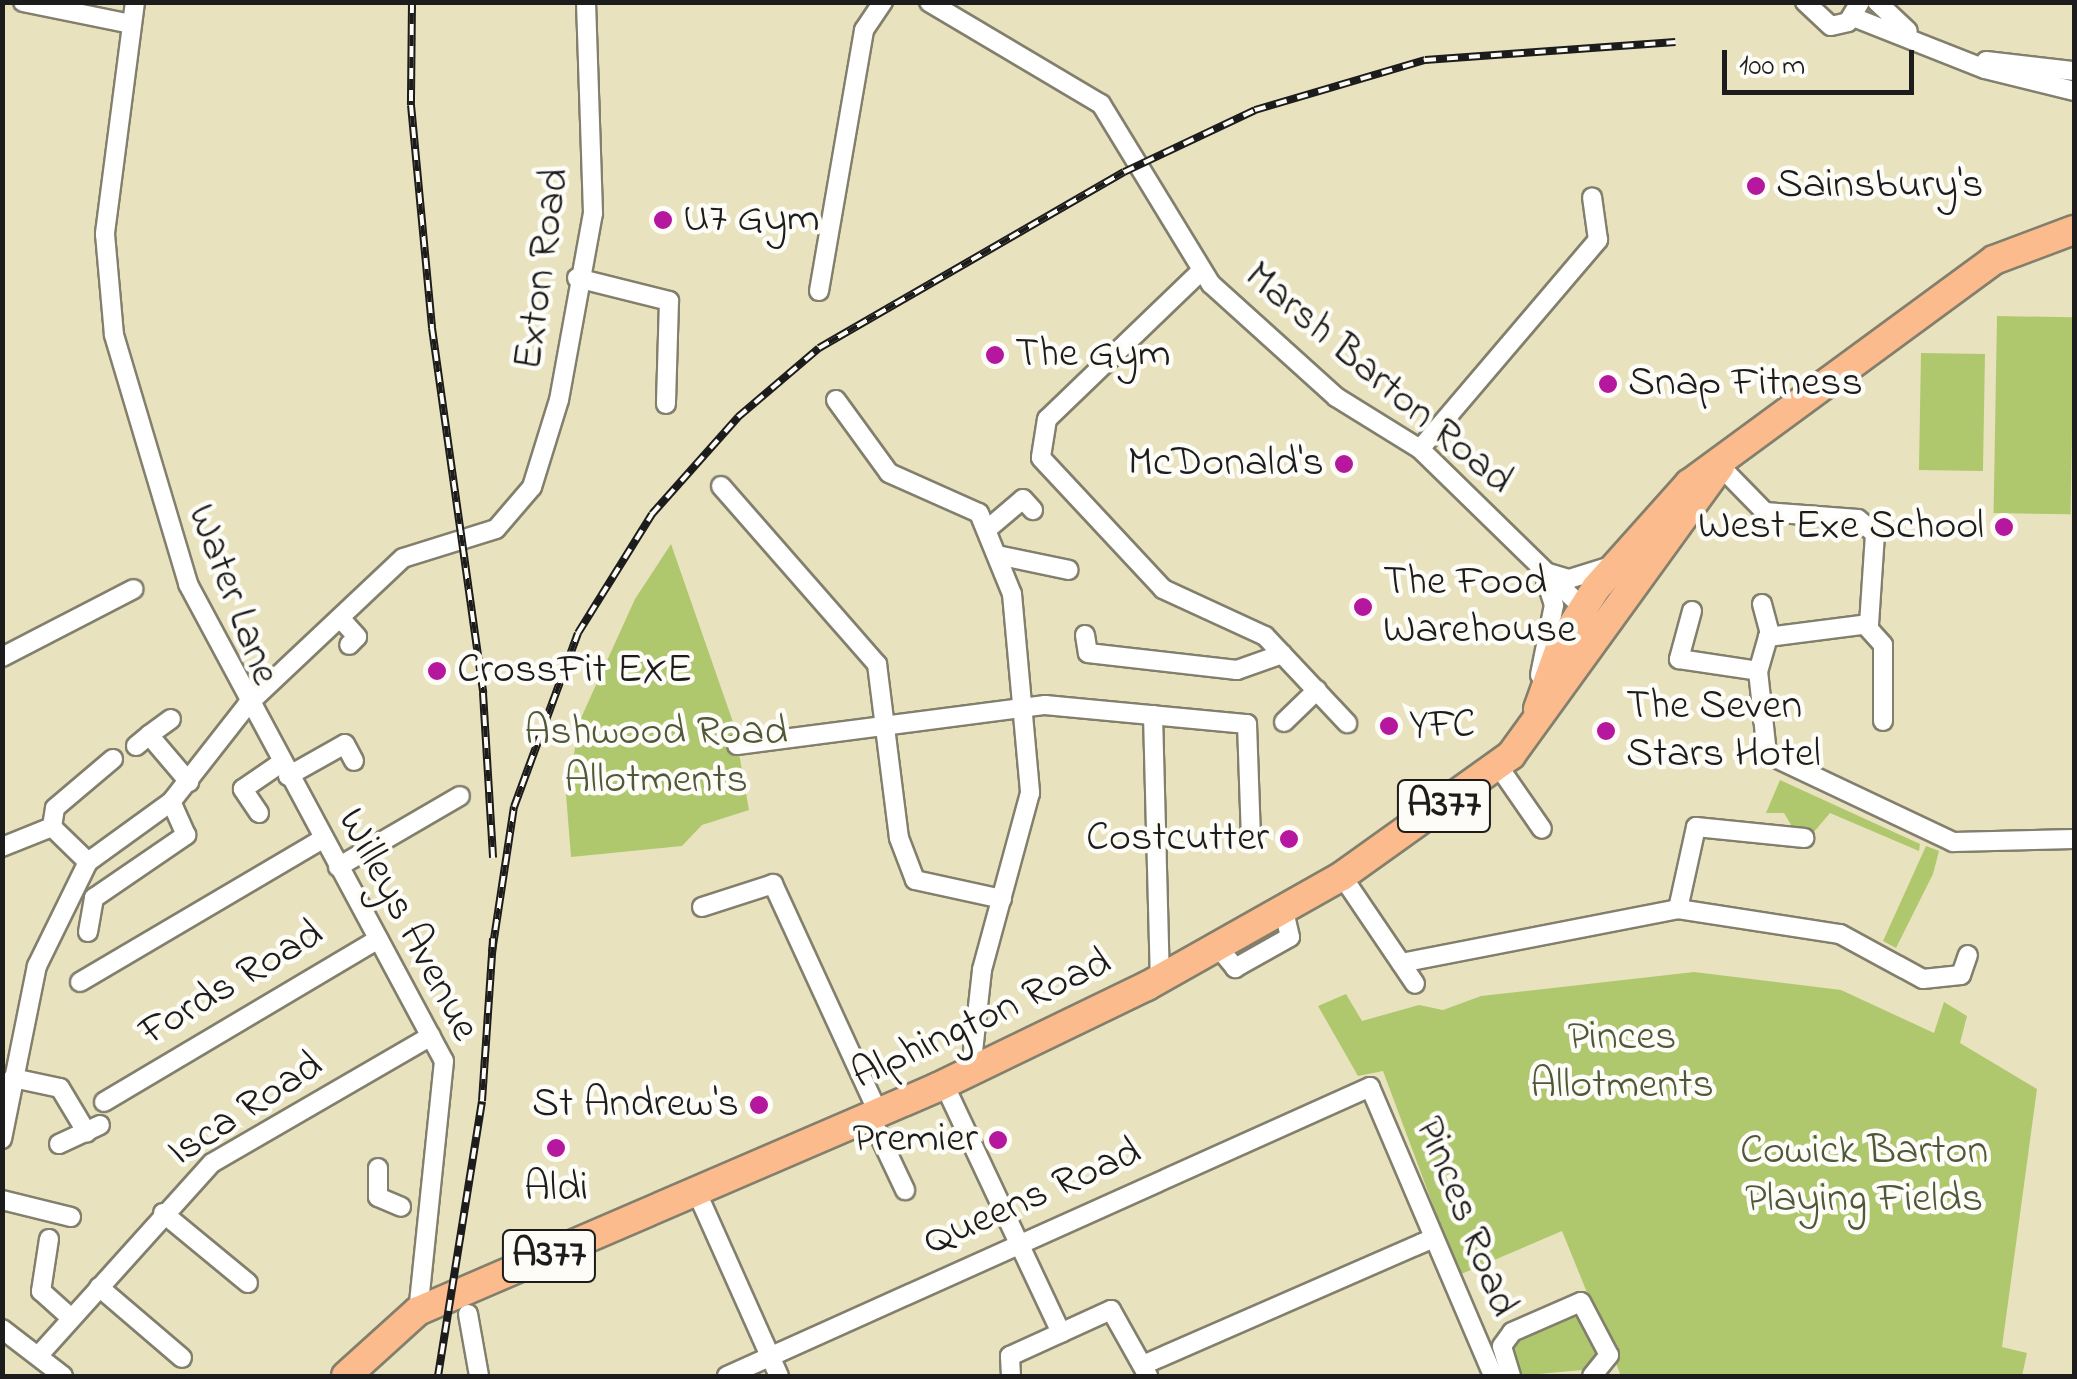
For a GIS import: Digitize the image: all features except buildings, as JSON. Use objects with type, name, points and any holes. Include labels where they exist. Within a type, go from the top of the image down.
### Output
[{"type":"highway","name":"Alphington Road","points":[[418,1310],[698,1195],[944,1084],[1219,948],[1342,876],[1499,767],[1538,713],[1585,610],[1720,466],[1978,275],[2036,240],[2074,230]]},
{"type":"highway","name":"Alphington Road","points":[[1978,275],[2074,248]]},
{"type":"highway","name":"A377","points":[[346,1376],[418,1310]]},
{"type":"street","points":[[22,2],[132,24]]},
{"type":"street","name":"Water Lane","points":[[2,1139],[12,1078],[51,925],[88,862],[171,802],[247,706],[168,534],[114,335],[105,234],[135,2]]},
{"type":"street","name":"Exton Road","points":[[342,619],[417,547],[496,528],[521,506],[547,444],[596,174],[586,2]]},
{"type":"street","points":[[819,292],[864,30],[884,2]]},
{"type":"street","name":"Marsh Barton Road","points":[[929,2],[1101,104],[1200,272],[1336,397],[1420,448],[1585,610]]},
{"type":"street","points":[[1805,2],[1826,26],[1857,10],[1965,60],[2074,91]]},
{"type":"street","points":[[1877,2],[1920,41]]},
{"type":"street","points":[[1965,60],[2074,71]]},
{"type":"street","points":[[1420,448],[1598,240],[1592,197]]},
{"type":"street","points":[[2036,240],[2074,220]]},
{"type":"street","points":[[1200,272],[1047,419],[1039,450],[1048,472],[1163,589],[1245,622],[1282,654],[1347,723]]},
{"type":"street","points":[[577,278],[669,301],[666,404]]},
{"type":"street","points":[[836,400],[889,473],[951,493],[990,527],[1002,556],[1029,706],[1028,808],[1002,899],[971,1070]]},
{"type":"street","points":[[1720,466],[1773,516],[1870,526],[1874,613],[1866,627]]},
{"type":"street","points":[[721,486],[874,661],[899,838],[915,880],[1002,899]]},
{"type":"street","points":[[990,527],[1023,499],[1034,510]]},
{"type":"street","points":[[1002,556],[1070,570]]},
{"type":"street","points":[[1535,564],[1569,580],[1623,572]]},
{"type":"street","name":"Marsh Barton Road","points":[[1535,564],[1555,595],[1538,713]]},
{"type":"street","points":[[2,658],[134,589]]},
{"type":"street","points":[[1762,604],[1770,633],[1758,671],[1762,743],[1784,766],[1953,842],[2074,839]]},
{"type":"street","points":[[1692,611],[1679,660],[1758,671]]},
{"type":"street","points":[[247,706],[342,619],[358,636],[349,645]]},
{"type":"street","points":[[1770,633],[1866,627]]},
{"type":"street","points":[[1866,627],[1883,645],[1884,721]]},
{"type":"street","points":[[1085,635],[1088,653],[1237,670],[1282,654]]},
{"type":"street","points":[[1284,722],[1317,690]]},
{"type":"street","name":"Willeys Avenue","points":[[247,706],[431,1036],[448,1077],[415,1210],[425,1261],[418,1310]]},
{"type":"street","points":[[738,745],[1029,706],[1248,724],[1251,840]]},
{"type":"street","points":[[1153,715],[1160,978]]},
{"type":"street","points":[[171,719],[143,740],[189,782]]},
{"type":"street","points":[[336,726],[354,761]]},
{"type":"street","points":[[258,813],[243,789],[345,744]]},
{"type":"street","points":[[52,827],[56,803],[113,758]]},
{"type":"street","points":[[1499,767],[1542,830]]},
{"type":"street","points":[[338,867],[460,796]]},
{"type":"street","points":[[88,932],[94,898],[186,835],[171,802]]},
{"type":"street","points":[[2,846],[52,827]]},
{"type":"street","points":[[52,827],[88,862]]},
{"type":"street","points":[[1678,909],[1696,827],[1804,838]]},
{"type":"street","points":[[80,982],[321,840]]},
{"type":"street","points":[[1342,876],[1414,984]]},
{"type":"street","points":[[702,907],[773,884],[905,1190]]},
{"type":"street","points":[[1401,963],[1678,909],[1840,934],[1923,979],[1961,975],[1968,955]]},
{"type":"street","name":"Fords Road","points":[[104,1102],[126,1097],[378,939]]},
{"type":"street","name":"Isca Road","points":[[39,1355],[212,1163],[431,1036]]},
{"type":"street","points":[[12,1078],[60,1088],[93,1129],[59,1144]]},
{"type":"street","points":[[944,1084],[1061,1333]]},
{"type":"street","name":"Queens Road","points":[[727,1376],[1370,1088]]},
{"type":"street","name":"Pinces Road","points":[[1370,1088],[1432,1239],[1505,1376]]},
{"type":"street","points":[[378,1168],[378,1197],[415,1210]]},
{"type":"street","points":[[698,1195],[778,1376]]},
{"type":"street","points":[[2,1200],[71,1217]]},
{"type":"street","points":[[163,1213],[248,1284]]},
{"type":"street","points":[[49,1239],[39,1284],[71,1318]]},
{"type":"street","points":[[1011,1376],[1007,1359],[1115,1312],[1146,1371],[1432,1239]]},
{"type":"street","points":[[99,1287],[182,1358]]},
{"type":"street","points":[[1505,1376],[1502,1346],[1512,1332],[1581,1302],[1609,1355],[1592,1376]]},
{"type":"street","points":[[468,1314],[479,1376]]},
{"type":"street","points":[[2,1329],[63,1376]]},
{"type":"green space","points":[[1997,316],[2074,317],[2071,514],[1994,513]]},
{"type":"green space","points":[[1921,353],[1985,354],[1983,471],[1919,470]]},
{"type":"green space","name":"Ashwood Road Allotments","points":[[671,544],[734,725],[749,810],[702,825],[682,846],[571,857],[566,794],[581,718],[635,599]]},
{"type":"green space","points":[[1780,780],[1920,844],[1919,851],[1830,813],[1813,833],[1796,833],[1784,813],[1766,813]]},
{"type":"green space","points":[[1926,846],[1939,851],[1933,874],[1896,948],[1883,941]]},
{"type":"green space","points":[[1694,972],[1841,990],[1934,1033],[1944,1002],[1967,1016],[1960,1043],[2037,1089],[2002,1347],[2027,1353],[2022,1376],[1621,1376],[1562,1231],[1459,1275],[1383,1071],[1358,1076],[1318,1006],[1346,994],[1362,1021],[1419,1005],[1443,1010],[1481,996]]},
{"type":"green space","points":[[1580,1310],[1604,1350],[1594,1369],[1516,1376],[1510,1344]]},
{"type":"railway","points":[[412,2],[411,105],[432,328],[483,693],[493,858]]},
{"type":"railway","points":[[492,952],[514,807],[578,633],[652,514],[738,417],[819,348],[1124,172],[1255,110],[1425,60],[1675,42]]},
{"type":"railway","points":[[438,1376],[482,1101],[493,938]]},
{"type":"place","name":"Sainsbury's","points":[[1756,186]]},
{"type":"place","name":"U7 Gym","points":[[663,220]]},
{"type":"place","name":"The Gym","points":[[995,355]]},
{"type":"place","name":"Snap Fitness","points":[[1608,384]]},
{"type":"place","name":"McDonald's","points":[[1344,464]]},
{"type":"place","name":"West Exe School","points":[[2004,527]]},
{"type":"place","name":"The Food Warehouse","points":[[1363,607]]},
{"type":"place","name":"CrossFit EXE","points":[[437,671]]},
{"type":"place","name":"YFC","points":[[1389,726]]},
{"type":"place","name":"The Seven Stars Hotel","points":[[1606,731]]},
{"type":"place","name":"Costcutter","points":[[1289,839]]},
{"type":"place","name":"St Andrew's","points":[[759,1105]]},
{"type":"place","name":"Premier","points":[[998,1140]]},
{"type":"place","name":"Aldi","points":[[556,1148]]},
{"type":"park label","name":"Pinces Allotments","points":[[1622,1062]]},
{"type":"park label","name":"Cowick Barton Playing Fields","points":[[1864,1176]]}]
